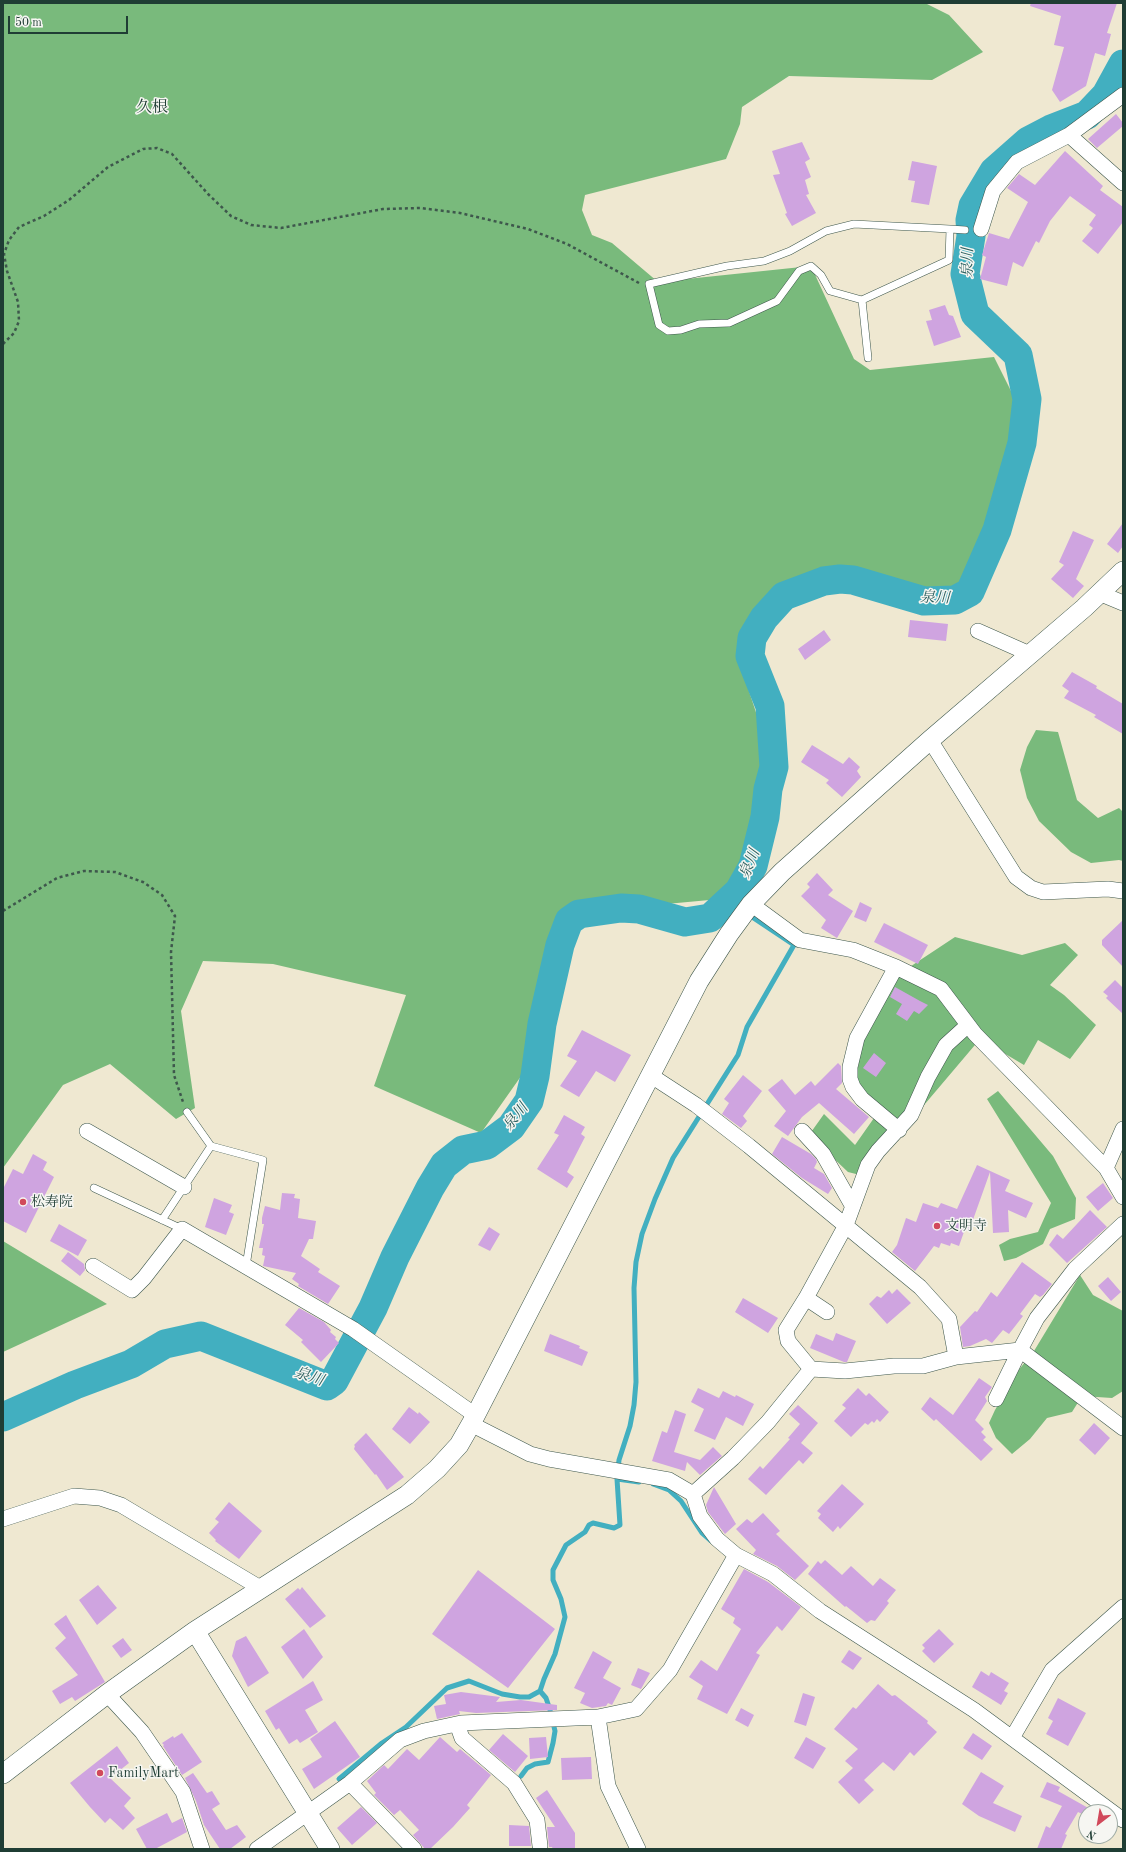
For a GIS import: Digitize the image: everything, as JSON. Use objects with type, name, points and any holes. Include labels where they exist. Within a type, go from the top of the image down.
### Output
[{"type":"street","points":[[981,229],[993,191],[1017,162],[1069,135],[1123,95]]},
{"type":"street","points":[[1069,135],[1123,183]]},
{"type":"street","points":[[3,1774],[107,1694],[196,1631],[407,1495],[437,1469],[459,1445],[473,1419],[699,981],[729,934],[751,904],[782,872],[1123,571]]},
{"type":"street","points":[[1099,593],[1123,603]]},
{"type":"street","points":[[978,631],[1030,654]]},
{"type":"street","points":[[930,740],[1016,877],[1031,888],[1043,892],[1108,889],[1123,891]]},
{"type":"street","points":[[751,904],[800,940],[853,950],[896,967],[941,989],[975,1034],[1106,1168],[1123,1197]]},
{"type":"street","points":[[896,967],[857,1038],[850,1067],[850,1079],[853,1087],[862,1099],[899,1130]]},
{"type":"street","points":[[968,1025],[946,1045],[928,1077],[912,1115],[878,1151],[868,1165],[846,1224],[806,1298],[786,1330],[788,1341],[811,1369],[845,1371],[894,1366],[923,1366],[956,1357],[1020,1350],[1123,1428]]},
{"type":"street","points":[[650,1075],[702,1110],[846,1224],[879,1255],[920,1287],[948,1319],[956,1357]]},
{"type":"street","points":[[1106,1168],[1123,1129]]},
{"type":"street","points":[[87,1131],[184,1187]]},
{"type":"street","points":[[802,1131],[823,1154],[852,1205]]},
{"type":"street","points":[[996,1399],[1037,1318],[1075,1269],[1123,1224]]},
{"type":"street","points":[[93,1266],[132,1290],[144,1278],[182,1229],[353,1329],[370,1340],[473,1419],[530,1454],[549,1459],[670,1480],[693,1494],[700,1516],[717,1539],[736,1555],[773,1574],[820,1611],[974,1710],[1123,1820]]},
{"type":"street","points":[[806,1298],[827,1312]]},
{"type":"street","points":[[693,1494],[733,1458],[768,1422],[811,1369]]},
{"type":"street","points":[[3,1519],[74,1496],[100,1498],[121,1505],[262,1589]]},
{"type":"street","points":[[257,1849],[350,1783],[400,1740],[424,1731],[457,1724],[598,1717],[636,1709],[670,1670],[736,1555]]},
{"type":"street","points":[[1012,1738],[1052,1670],[1123,1607]]},
{"type":"street","points":[[196,1631],[330,1849]]},
{"type":"street","points":[[107,1694],[142,1732],[184,1792],[202,1849]]},
{"type":"street","points":[[598,1717],[608,1786],[638,1849]]},
{"type":"street","points":[[457,1724],[462,1738],[514,1783],[537,1820],[540,1846]]},
{"type":"street","points":[[350,1783],[414,1849]]},
{"type":"lane","points":[[950,229],[949,260],[862,300],[830,291],[821,275],[811,266],[799,271],[777,301],[729,323],[699,324],[680,330],[668,331],[659,325],[649,284],[727,266],[764,261],[790,251],[826,232],[854,224],[950,229],[965,230]]},
{"type":"lane","points":[[862,300],[868,358]]},
{"type":"lane","points":[[187,1112],[211,1146],[263,1160],[246,1266]]},
{"type":"lane","points":[[162,1220],[211,1146]]},
{"type":"lane","points":[[94,1188],[182,1229]]},
{"type":"path","points":[[3,344],[14,333],[19,321],[18,302],[7,271],[4,254],[9,240],[19,228],[44,216],[69,200],[108,167],[143,149],[157,148],[172,154],[208,194],[231,216],[251,225],[281,228],[383,209],[420,208],[460,213],[528,229],[567,244],[643,285],[649,284]]},
{"type":"path","points":[[3,911],[57,878],[84,871],[116,872],[144,882],[162,895],[175,916],[171,952],[174,1075],[187,1112]]},
{"type":"green space","points":[[3,3],[925,3],[949,15],[983,52],[932,80],[789,76],[742,107],[740,124],[726,159],[585,195],[582,210],[592,235],[612,243],[658,282],[811,266],[854,359],[870,370],[994,357],[1013,395],[1017,488],[971,585],[932,600],[835,573],[778,590],[742,642],[743,673],[774,767],[761,854],[731,898],[569,913],[548,977],[524,1072],[481,1133],[374,1086],[406,995],[273,964],[203,961],[181,1011],[195,1108],[176,1119],[110,1064],[63,1085],[3,1168]]},
{"type":"green space","points":[[1036,730],[1058,732],[1077,800],[1098,818],[1119,808],[1123,812],[1123,861],[1119,860],[1091,863],[1071,852],[1039,821],[1027,798],[1020,770],[1027,747]]},
{"type":"green space","points":[[955,937],[1022,955],[1065,943],[1078,955],[1050,985],[1064,995],[1096,1025],[1070,1059],[1038,1040],[1024,1065],[980,1039],[864,1176],[848,1172],[809,1135],[824,1114],[855,1145],[874,1118],[856,1081],[861,1047],[884,984]]},
{"type":"green space","points":[[998,1091],[1053,1156],[1076,1198],[1075,1219],[1050,1229],[1043,1244],[1016,1258],[1004,1261],[999,1245],[1010,1239],[1038,1232],[1051,1203],[987,1099]]},
{"type":"green space","points":[[3,1241],[107,1304],[3,1352]]},
{"type":"green space","points":[[1080,1275],[1093,1295],[1123,1311],[1123,1391],[1112,1398],[1082,1396],[1072,1412],[1047,1418],[1030,1439],[1012,1454],[996,1438],[989,1423],[1017,1372],[1034,1351]]},
{"type":"building","points":[[1031,3],[1117,3],[1107,33],[1111,34],[1105,56],[1095,53],[1086,86],[1060,102],[1052,90],[1064,47],[1054,45],[1061,16],[1030,6]]},
{"type":"building","points":[[1116,114],[1123,123],[1123,126],[1097,148],[1088,139]]},
{"type":"building","points":[[802,142],[810,159],[805,162],[811,177],[805,180],[809,194],[806,195],[816,213],[792,226],[785,214],[787,213],[773,175],[780,174],[772,151]]},
{"type":"building","points":[[1065,151],[1103,186],[1100,190],[1123,207],[1123,222],[1098,254],[1082,241],[1093,228],[1089,225],[1096,215],[1070,196],[1050,221],[1039,243],[1036,241],[1023,267],[1013,262],[1007,286],[980,279],[986,257],[982,255],[989,233],[1009,239],[1028,202],[1007,188],[1019,174],[1035,185]]},
{"type":"building","points":[[912,161],[937,166],[929,205],[911,202],[915,181],[908,180]]},
{"type":"building","points":[[945,305],[949,315],[953,316],[961,337],[934,346],[926,321],[932,320],[929,310]]},
{"type":"building","points":[[1123,523],[1123,546],[1118,553],[1107,544]]},
{"type":"building","points":[[1073,531],[1094,540],[1076,579],[1084,586],[1073,598],[1051,579],[1064,565],[1059,562]]},
{"type":"building","points":[[910,620],[948,624],[946,641],[908,637]]},
{"type":"building","points":[[824,630],[831,640],[805,660],[798,649]]},
{"type":"building","points":[[1072,672],[1097,686],[1096,688],[1123,704],[1123,734],[1094,717],[1096,715],[1064,698],[1069,691],[1062,686]]},
{"type":"building","points":[[812,745],[843,764],[849,757],[860,767],[857,771],[861,777],[842,797],[826,783],[829,780],[801,762]]},
{"type":"building","points":[[817,873],[833,890],[828,895],[853,911],[837,938],[821,928],[826,920],[801,896],[810,887],[807,884]]},
{"type":"building","points":[[860,902],[872,908],[866,922],[854,917]]},
{"type":"building","points":[[1123,920],[1123,967],[1102,945],[1102,940]]},
{"type":"building","points":[[884,923],[928,945],[918,964],[874,942]]},
{"type":"building","points":[[1115,980],[1123,988],[1123,1014],[1106,998],[1108,996],[1103,992]]},
{"type":"building","points":[[895,987],[928,1005],[919,1014],[914,1011],[907,1021],[896,1014],[902,1004],[890,997]]},
{"type":"building","points":[[582,1030],[631,1055],[615,1082],[596,1071],[579,1097],[560,1086],[577,1061],[567,1056]]},
{"type":"building","points":[[874,1053],[886,1063],[876,1077],[863,1068]]},
{"type":"building","points":[[838,1063],[841,1066],[842,1083],[836,1089],[869,1117],[854,1134],[819,1103],[802,1117],[788,1136],[774,1126],[786,1111],[768,1090],[782,1079],[795,1095],[811,1081],[815,1086]]},
{"type":"building","points":[[743,1075],[762,1091],[743,1116],[747,1121],[741,1128],[722,1114],[729,1103],[724,1099]]},
{"type":"building","points":[[564,1115],[585,1127],[581,1134],[585,1137],[567,1172],[574,1177],[567,1188],[537,1169],[559,1135],[554,1133]]},
{"type":"building","points":[[782,1137],[811,1154],[816,1159],[817,1162],[814,1168],[824,1174],[832,1188],[828,1194],[802,1178],[772,1154]]},
{"type":"building","name":"松寿院","points":[[33,1154],[47,1162],[43,1170],[54,1177],[26,1233],[3,1221],[3,1189],[13,1169],[23,1174]]},
{"type":"building","points":[[977,1165],[1010,1180],[1005,1191],[1033,1203],[1026,1218],[1008,1210],[1009,1232],[993,1233],[990,1172],[969,1231],[965,1229],[959,1246],[951,1243],[950,1246],[941,1243],[939,1248],[934,1246],[915,1271],[892,1252],[897,1245],[906,1218],[916,1222],[923,1203],[938,1208],[941,1203],[957,1209]]},
{"type":"building","points":[[1103,1183],[1113,1198],[1098,1211],[1086,1197]]},
{"type":"building","points":[[282,1193],[295,1194],[294,1198],[300,1199],[298,1218],[316,1221],[313,1239],[309,1239],[301,1256],[320,1269],[318,1272],[340,1286],[328,1304],[298,1286],[299,1284],[292,1279],[296,1273],[263,1266],[265,1256],[262,1255],[263,1248],[259,1248],[264,1224],[262,1224],[262,1218],[265,1206],[280,1210]]},
{"type":"building","points":[[214,1198],[232,1205],[229,1212],[234,1214],[226,1235],[205,1227]]},
{"type":"building","points":[[1090,1210],[1107,1227],[1067,1263],[1049,1245],[1057,1234],[1063,1239]]},
{"type":"building","points":[[59,1224],[87,1240],[78,1256],[50,1241]]},
{"type":"building","points":[[489,1227],[500,1234],[490,1251],[478,1245]]},
{"type":"building","points":[[68,1252],[84,1264],[85,1270],[80,1276],[61,1261]]},
{"type":"building","points":[[1022,1262],[1052,1284],[1040,1297],[1035,1294],[1020,1314],[1023,1316],[1009,1334],[1003,1330],[992,1343],[986,1339],[970,1346],[963,1347],[960,1327],[975,1311],[977,1312],[991,1292],[997,1297]]},
{"type":"building","points":[[1108,1277],[1121,1292],[1111,1301],[1098,1286]]},
{"type":"building","points":[[897,1289],[911,1303],[887,1324],[869,1304],[877,1296],[881,1298],[889,1290],[892,1294]]},
{"type":"building","points":[[743,1298],[778,1318],[768,1333],[735,1312]]},
{"type":"building","points":[[299,1308],[324,1322],[339,1343],[321,1362],[301,1342],[303,1340],[285,1325]]},
{"type":"building","points":[[836,1333],[856,1341],[847,1362],[810,1348],[816,1334],[833,1341]]},
{"type":"building","points":[[550,1334],[580,1346],[579,1348],[588,1352],[582,1366],[544,1351]]},
{"type":"building","points":[[979,1378],[992,1387],[985,1397],[987,1401],[975,1420],[984,1429],[981,1432],[986,1437],[983,1440],[993,1449],[981,1461],[936,1419],[934,1421],[921,1409],[930,1397],[953,1415]]},
{"type":"building","points":[[698,1388],[719,1398],[723,1391],[735,1397],[736,1395],[754,1404],[743,1426],[726,1417],[715,1440],[694,1431],[704,1409],[691,1402]]},
{"type":"building","points":[[858,1388],[866,1396],[869,1393],[889,1412],[880,1422],[877,1419],[874,1423],[872,1421],[868,1425],[865,1423],[851,1437],[834,1421],[846,1408],[842,1405]]},
{"type":"building","points":[[798,1405],[818,1423],[801,1443],[813,1453],[803,1464],[799,1460],[766,1495],[748,1479],[760,1466],[763,1469],[790,1439],[788,1438],[800,1424],[789,1414]]},
{"type":"building","points":[[409,1407],[418,1414],[419,1412],[430,1422],[410,1444],[392,1429]]},
{"type":"building","points":[[675,1410],[686,1414],[674,1452],[700,1460],[713,1447],[722,1456],[700,1475],[687,1462],[685,1471],[652,1461],[662,1431],[667,1433]]},
{"type":"building","points":[[1094,1423],[1110,1438],[1095,1455],[1079,1440]]},
{"type":"building","points":[[366,1433],[404,1477],[387,1490],[376,1474],[375,1475],[354,1449],[354,1445]]},
{"type":"building","points":[[842,1484],[864,1504],[840,1529],[838,1526],[833,1532],[818,1518],[821,1514],[817,1511]]},
{"type":"building","points":[[714,1487],[736,1524],[725,1534],[708,1512],[706,1505]]},
{"type":"building","points":[[229,1502],[262,1531],[239,1559],[215,1541],[216,1540],[209,1533],[219,1522],[215,1519]]},
{"type":"building","points":[[763,1513],[780,1531],[776,1534],[809,1566],[795,1580],[777,1566],[753,1554],[756,1550],[736,1529],[747,1519],[752,1523]]},
{"type":"building","points":[[825,1560],[842,1575],[851,1566],[873,1586],[880,1578],[896,1590],[887,1601],[889,1603],[875,1621],[871,1620],[867,1623],[846,1606],[845,1607],[808,1574],[818,1561],[821,1564]]},
{"type":"building","points":[[744,1569],[768,1582],[801,1607],[782,1631],[777,1626],[756,1653],[760,1655],[727,1714],[697,1699],[703,1686],[689,1677],[701,1660],[717,1671],[741,1629],[733,1623],[735,1618],[721,1609]]},
{"type":"building","points":[[478,1570],[555,1629],[508,1688],[432,1634]]},
{"type":"building","points":[[98,1585],[117,1608],[97,1625],[79,1600]]},
{"type":"building","points":[[302,1587],[326,1616],[310,1628],[285,1599],[298,1588],[300,1590]]},
{"type":"building","points":[[66,1615],[105,1682],[75,1701],[72,1697],[60,1704],[52,1691],[78,1675],[55,1648],[66,1638],[54,1624]]},
{"type":"building","points":[[304,1629],[323,1657],[303,1679],[281,1647]]},
{"type":"building","points":[[939,1629],[954,1644],[934,1663],[922,1651],[925,1648],[922,1645]]},
{"type":"building","points":[[246,1636],[269,1673],[248,1687],[232,1656],[236,1641]]},
{"type":"building","points":[[123,1638],[132,1650],[121,1658],[112,1646]]},
{"type":"building","points":[[849,1650],[862,1658],[853,1670],[841,1662]]},
{"type":"building","points":[[593,1651],[612,1662],[603,1678],[621,1688],[612,1705],[608,1703],[606,1706],[592,1708],[580,1703],[585,1693],[574,1688]]},
{"type":"building","points":[[638,1668],[650,1673],[641,1689],[631,1685]]},
{"type":"building","points":[[981,1671],[989,1676],[991,1672],[1009,1683],[1004,1691],[1008,1693],[1001,1705],[972,1687]]},
{"type":"building","points":[[313,1681],[323,1700],[305,1710],[318,1732],[300,1743],[297,1739],[289,1744],[279,1728],[276,1730],[265,1711]]},
{"type":"building","points":[[878,1684],[892,1696],[895,1695],[928,1721],[927,1723],[937,1732],[914,1756],[910,1752],[894,1771],[883,1762],[864,1780],[874,1790],[859,1804],[838,1782],[853,1768],[845,1761],[858,1749],[834,1729],[853,1707],[856,1709]]},
{"type":"building","points":[[461,1692],[500,1697],[496,1702],[521,1700],[557,1705],[557,1710],[476,1713],[459,1711],[460,1714],[437,1719],[434,1706],[446,1704],[444,1695]]},
{"type":"building","points":[[803,1693],[815,1697],[806,1726],[794,1722]]},
{"type":"building","points":[[1058,1698],[1086,1713],[1068,1746],[1046,1734],[1053,1721],[1048,1718]]},
{"type":"building","points":[[741,1708],[754,1715],[748,1727],[735,1720]]},
{"type":"building","points":[[335,1721],[360,1757],[314,1789],[302,1769],[322,1757],[310,1739]]},
{"type":"building","points":[[182,1733],[202,1762],[182,1775],[162,1743],[173,1736],[174,1738]]},
{"type":"building","points":[[973,1733],[992,1746],[982,1760],[963,1748]]},
{"type":"building","points":[[503,1734],[528,1756],[515,1772],[489,1750]]},
{"type":"building","points":[[440,1737],[457,1752],[460,1749],[491,1775],[467,1805],[470,1808],[430,1849],[425,1849],[413,1835],[419,1830],[400,1810],[394,1815],[374,1795],[376,1793],[367,1781],[384,1765],[388,1769],[407,1749],[419,1760]]},
{"type":"building","points":[[546,1737],[548,1757],[530,1759],[529,1738]]},
{"type":"building","points":[[806,1737],[826,1748],[813,1769],[794,1758]]},
{"type":"building","points":[[117,1746],[129,1763],[110,1778],[131,1798],[124,1806],[135,1818],[123,1830],[110,1818],[105,1823],[70,1783]]},
{"type":"building","points":[[591,1757],[592,1779],[562,1780],[561,1758]]},
{"type":"building","points":[[981,1772],[1004,1786],[993,1803],[1022,1816],[1015,1832],[979,1816],[962,1804]]},
{"type":"building","points":[[193,1773],[207,1793],[212,1791],[220,1804],[212,1809],[226,1830],[237,1825],[246,1837],[230,1849],[220,1849],[204,1825],[196,1801],[185,1778]]},
{"type":"building","points":[[1047,1782],[1060,1787],[1058,1791],[1081,1804],[1078,1804],[1078,1812],[1065,1834],[1067,1835],[1061,1849],[1037,1849],[1046,1826],[1050,1828],[1062,1806],[1040,1797]]},
{"type":"building","points":[[547,1790],[575,1833],[575,1849],[553,1849],[552,1847],[549,1847],[547,1827],[555,1827],[536,1798]]},
{"type":"building","points":[[361,1807],[377,1823],[352,1845],[337,1828]]},
{"type":"building","points":[[167,1813],[172,1823],[182,1818],[187,1832],[155,1849],[147,1849],[136,1829]]},
{"type":"building","points":[[509,1825],[529,1826],[531,1846],[509,1846]]},
{"type":"waterway","name":"泉川","points":[[3,1417],[75,1385],[131,1364],[165,1344],[201,1336],[327,1386],[334,1381],[373,1308],[395,1257],[430,1188],[444,1165],[463,1150],[487,1145],[511,1127],[529,1101],[535,1076],[542,1024],[560,945],[569,921],[579,914],[621,908],[639,909],[685,922],[710,918],[739,891],[753,866],[765,817],[768,789],[774,767],[770,706],[750,656],[752,638],[764,618],[784,596],[824,581],[840,579],[853,580],[924,601],[955,600],[970,592],[997,530],[1022,443],[1027,399],[1018,355],[975,314],[965,274],[971,236],[970,220],[973,206],[994,171],[1028,141],[1051,129],[1087,115],[1106,95],[1123,64]]},
{"type":"waterway","points":[[639,1482],[617,1479],[619,1460],[630,1426],[634,1405],[636,1382],[634,1288],[636,1262],[642,1234],[673,1158],[738,1055],[747,1027],[794,945],[728,901]]},
{"type":"waterway","points":[[339,1779],[382,1743],[406,1727],[447,1688],[469,1681],[502,1694],[520,1697],[529,1697],[540,1691],[555,1654],[565,1617],[561,1599],[553,1580],[553,1570],[566,1545],[585,1532],[589,1525],[593,1523],[614,1528],[620,1525],[617,1479]]},
{"type":"waterway","points":[[653,1484],[669,1490],[681,1501],[702,1533],[711,1541]]},
{"type":"waterway","points":[[521,1776],[527,1768],[535,1764],[548,1762],[553,1743],[555,1731],[550,1710],[546,1698],[540,1691]]},
{"type":"place","name":"松寿院","points":[[23,1202]]},
{"type":"place","name":"文明寺","points":[[937,1226]]},
{"type":"place","name":"FamilyMart","points":[[100,1773]]},
{"type":"district","name":"久根","points":[[152,108]]}]
